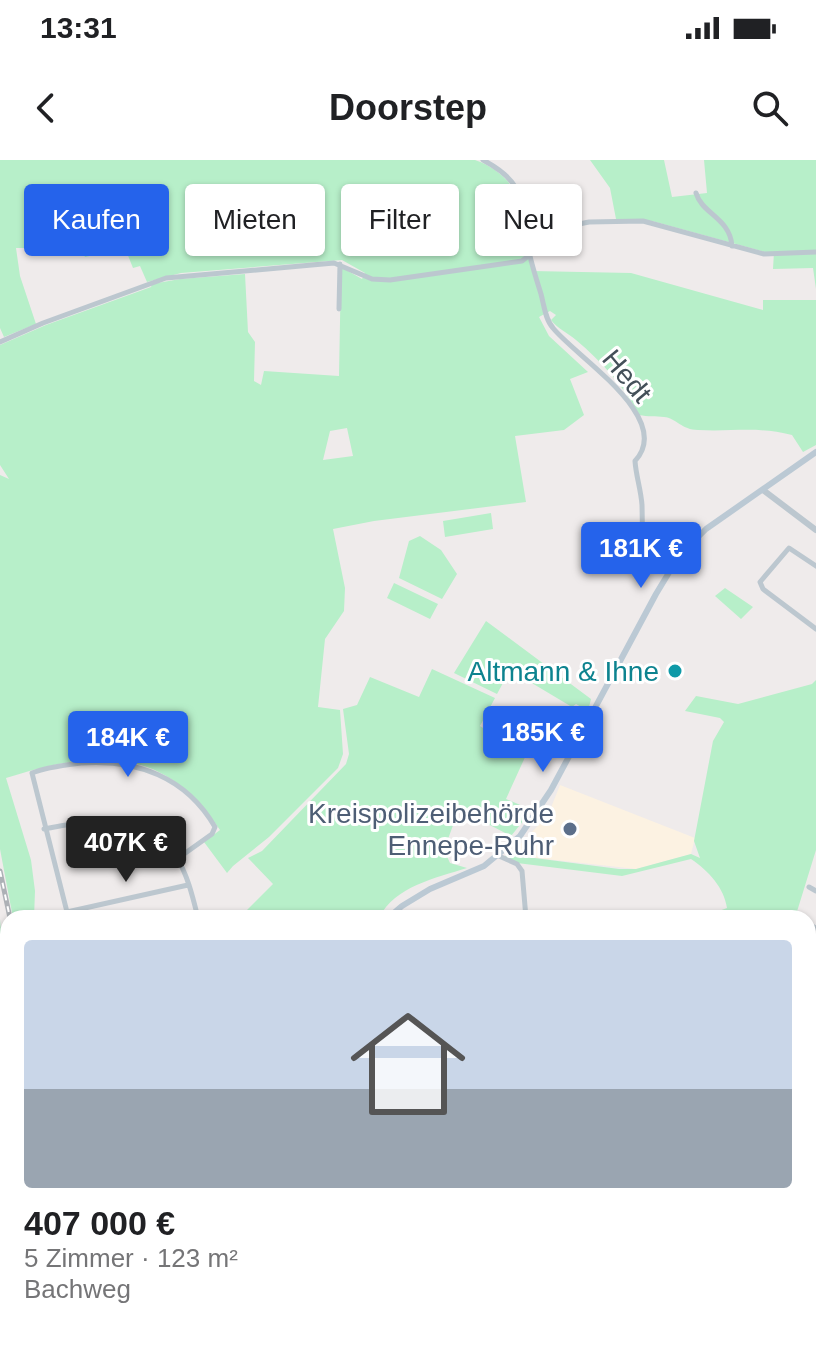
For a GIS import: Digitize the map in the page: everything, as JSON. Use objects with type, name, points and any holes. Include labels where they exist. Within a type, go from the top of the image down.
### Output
[{"type":"main road","points":[[397,910],[430,889],[484,866],[520,836],[547,797],[670,569],[706,529],[816,452]]},
{"type":"street","name":"Hedt","points":[[483,160],[506,175],[519,193],[530,257],[550,326],[620,391],[641,425],[646,441],[635,461],[641,501],[641,537],[649,550],[670,569]]},
{"type":"street","points":[[696,193],[698,200],[725,226],[732,246]]},
{"type":"street","points":[[0,342],[166,278],[340,264],[365,277],[381,281],[522,261],[564,227],[578,223],[649,222],[775,255],[816,252]]},
{"type":"street","points":[[339,309],[340,264]]},
{"type":"street","points":[[763,490],[816,530]]},
{"type":"street","points":[[816,566],[789,548],[760,582],[763,589],[816,629]]},
{"type":"street","points":[[64,910],[32,776],[34,772],[96,763],[141,767],[181,787],[203,808],[215,827],[212,834],[177,859]]},
{"type":"street","points":[[44,829],[85,822],[123,823],[159,840],[177,859],[196,910]]},
{"type":"street","points":[[499,856],[517,864],[522,871],[525,910]]},
{"type":"street","points":[[80,910],[188,885]]},
{"type":"street","points":[[809,887],[816,891]]},
{"type":"shaded area","name":"Kreispolizeibehörde Ennepe-Ruhr","points":[[560,785],[695,838],[691,854],[636,869],[519,856],[514,851],[548,815]]},
{"type":"green space","points":[[0,160],[475,160],[501,174],[510,184],[475,184],[475,256],[529,256],[532,271],[631,273],[763,310],[763,300],[816,300],[816,445],[803,452],[792,435],[780,432],[692,429],[668,418],[639,415],[603,366],[551,320],[556,315],[550,311],[539,317],[549,336],[588,372],[570,379],[584,415],[564,430],[515,436],[526,502],[333,529],[345,588],[344,611],[325,639],[318,707],[340,710],[343,754],[338,768],[269,837],[227,873],[204,842],[220,830],[198,802],[175,782],[151,768],[125,761],[98,759],[69,762],[6,778],[31,860],[35,891],[34,910],[11,910],[0,849],[0,475],[9,479],[0,465],[0,345],[151,287],[152,284],[245,274],[248,332],[255,342],[254,381],[261,385],[264,371],[339,376],[341,267],[362,279],[365,273],[342,260],[181,273],[147,282],[140,266],[133,268],[128,256],[169,256],[169,184],[24,184],[24,248],[16,248],[20,276],[36,324],[4,337],[0,328]],"holes":[[[347,428],[353,456],[323,460],[330,431]]]},
{"type":"green space","points":[[590,160],[664,160],[672,197],[707,193],[704,160],[816,160],[816,289],[813,268],[773,269],[774,252],[652,221],[616,219],[610,188]]},
{"type":"green space","points":[[491,513],[493,529],[445,537],[443,521]]},
{"type":"green space","points":[[420,536],[441,550],[457,574],[442,599],[399,578],[409,541]]},
{"type":"green space","points":[[394,583],[438,604],[430,619],[387,598]]},
{"type":"green space","points":[[725,588],[753,607],[741,619],[715,596]]},
{"type":"green space","points":[[486,621],[591,699],[588,711],[576,704],[572,707],[510,670],[497,694],[454,673]]},
{"type":"green space","points":[[432,669],[495,698],[480,726],[526,755],[506,799],[532,810],[511,836],[459,809],[444,850],[450,863],[467,868],[417,885],[395,898],[384,910],[247,910],[273,884],[248,858],[262,851],[346,764],[349,754],[343,709],[357,705],[370,677],[419,697]]},
{"type":"green space","points":[[816,680],[816,850],[797,910],[722,910],[727,908],[715,880],[691,859],[622,876],[517,863],[504,857],[514,851],[519,856],[619,869],[636,869],[691,854],[700,858],[694,841],[713,741],[724,722],[720,718],[685,711],[696,696],[738,704],[812,684]]},
{"type":"railway","points":[[0,871],[8,910]]},
{"type":"place","name":"Altmann & Ihne","points":[[675,671]]},
{"type":"place","name":"Kreispolizeibehörde Ennepe-Ruhr","points":[[570,829]]}]
